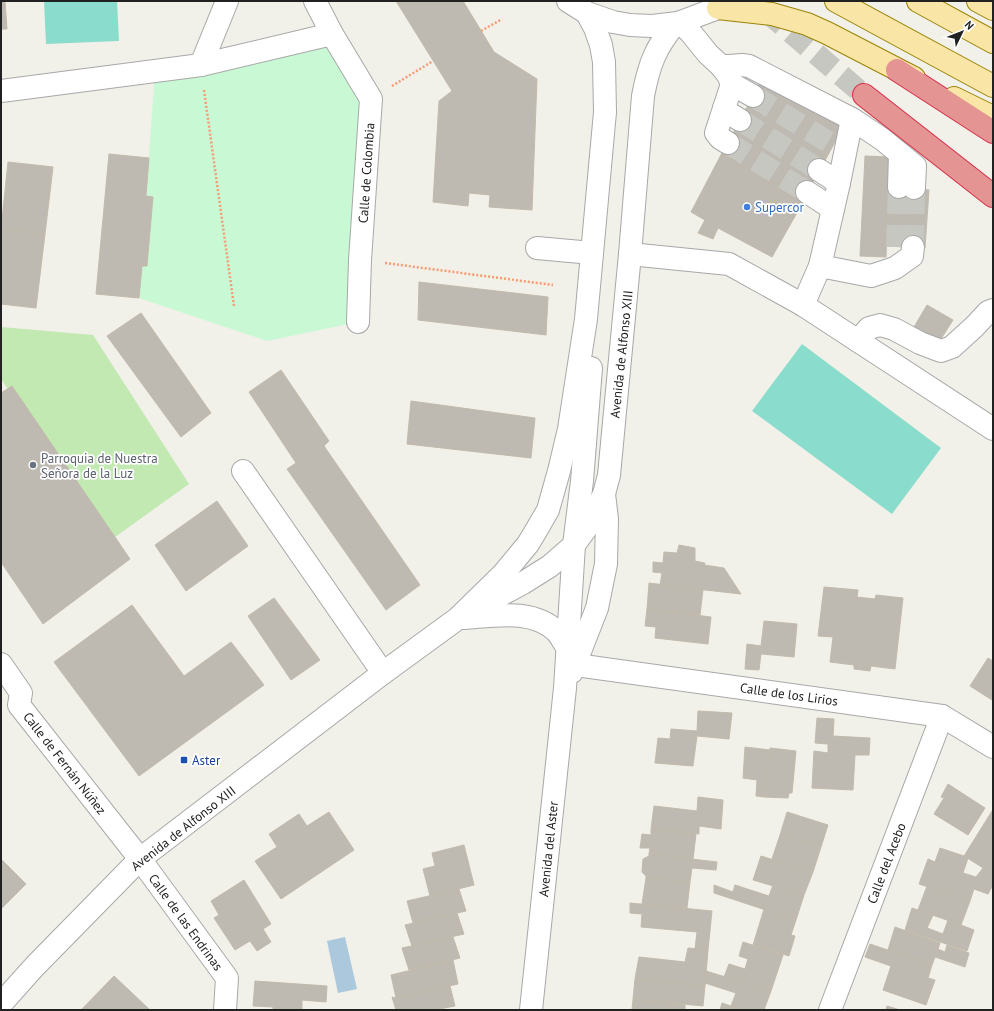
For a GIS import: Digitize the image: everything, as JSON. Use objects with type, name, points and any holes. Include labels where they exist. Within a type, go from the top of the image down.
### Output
[{"type":"highway","points":[[897,70],[993,132]]},
{"type":"highway","points":[[864,95],[993,196]]},
{"type":"main road","points":[[836,1],[993,86]]},
{"type":"main road","points":[[918,1],[993,42]]},
{"type":"main road","points":[[978,1],[993,9]]},
{"type":"main road","points":[[723,5],[772,14],[807,24],[993,117]]},
{"type":"street","points":[[201,65],[227,1]]},
{"type":"street","points":[[315,1],[332,34],[371,99]]},
{"type":"street","points":[[568,1],[586,13],[613,22],[630,25],[652,26],[677,23],[723,5]]},
{"type":"street","name":"Avenida de Alfonso XIII","points":[[1,1004],[35,966],[140,859],[456,619],[504,574],[528,544],[548,510],[559,471],[569,429],[586,319],[605,112],[604,62],[601,45],[586,13]]},
{"type":"street","points":[[677,23],[685,27],[708,54],[721,66],[728,75],[732,84],[732,114],[716,133],[720,138],[728,143]]},
{"type":"street","name":"Avenida de Alfonso XIII","points":[[456,619],[523,583],[550,566],[574,545],[590,523],[604,494],[609,475],[643,96],[647,74],[652,59],[660,44],[677,23]]},
{"type":"street","points":[[1,91],[201,65],[332,34]]},
{"type":"street","points":[[721,66],[742,64],[749,66],[852,119],[882,139],[915,166],[907,188]]},
{"type":"street","points":[[732,84],[753,96]]},
{"type":"street","name":"Calle de Colombia","points":[[358,322],[360,260],[371,99]]},
{"type":"street","points":[[803,305],[820,266],[839,183],[839,148],[852,119]]},
{"type":"street","points":[[819,170],[839,183]]},
{"type":"street","points":[[808,192],[833,209]]},
{"type":"street","points":[[820,266],[872,276],[895,268],[912,256],[905,247]]},
{"type":"street","points":[[537,248],[592,253]]},
{"type":"street","points":[[630,254],[729,264],[803,305],[993,429]]},
{"type":"street","points":[[858,340],[868,328],[880,325],[894,329],[920,343],[941,351],[952,346],[974,327],[988,312],[993,310]]},
{"type":"street","points":[[572,656],[574,545],[582,481],[591,375],[591,355],[586,319]]},
{"type":"street","points":[[243,471],[383,673]]},
{"type":"street","points":[[572,656],[597,608],[606,564],[607,519],[604,494]]},
{"type":"street","points":[[456,619],[506,615],[528,617],[542,621],[556,632],[572,656]]},
{"type":"street","name":"Avenida del Aster","points":[[531,1010],[565,688],[572,656]]},
{"type":"street","name":"Calle de los Lirios","points":[[572,656],[942,716],[993,748]]},
{"type":"street","name":"Calle de Fernán Núñez","points":[[1,664],[7,686],[21,693],[19,705],[140,859]]},
{"type":"street","name":"Calle del Acebo","points":[[830,1010],[942,716]]},
{"type":"street","name":"Calle de las Endrinas","points":[[140,859],[227,978],[225,1010]]},
{"type":"path","points":[[481,31],[502,19]]},
{"type":"path","points":[[371,99],[433,60]]},
{"type":"path","points":[[201,65],[234,306]]},
{"type":"path","points":[[360,260],[553,285]]},
{"type":"green space","points":[[332,34],[371,99],[358,322],[267,341],[139,298],[155,71]]},
{"type":"green space","points":[[1,327],[93,335],[189,484],[115,537],[12,387],[8,389],[1,379]]},
{"type":"shaded area","points":[[44,1],[117,1],[119,41],[46,44]]},
{"type":"shaded area","points":[[802,344],[941,448],[892,514],[752,411]]},
{"type":"shaded area","points":[[345,937],[357,989],[338,993],[327,941]]},
{"type":"building","points":[[1,1],[5,1],[7,29],[1,29]]},
{"type":"building","points":[[396,1],[463,1],[494,52],[537,79],[532,210],[489,207],[490,195],[469,193],[468,206],[433,202],[439,101],[452,91]]},
{"type":"building","points":[[763,77],[846,122],[793,219],[711,175]]},
{"type":"building","name":"Supercor","points":[[722,153],[803,202],[772,257],[718,228],[713,239],[698,233],[705,220],[691,212]]},
{"type":"building","points":[[109,154],[149,158],[146,196],[153,197],[147,266],[142,266],[139,298],[96,294]]},
{"type":"building","points":[[865,156],[890,157],[886,257],[860,256]]},
{"type":"building","points":[[8,162],[53,167],[45,234],[1,229]]},
{"type":"building","points":[[888,186],[929,190],[925,248],[886,246]]},
{"type":"building","points":[[1,229],[45,234],[36,308],[1,304]]},
{"type":"building","points":[[419,282],[548,297],[546,335],[418,320]]},
{"type":"building","points":[[927,305],[953,320],[939,342],[914,327]]},
{"type":"building","points":[[141,313],[211,413],[181,437],[107,336]]},
{"type":"building","points":[[281,370],[329,441],[324,446],[420,585],[386,610],[287,469],[296,463],[249,392]]},
{"type":"building","name":"Parroquia de Nuestra Señora de la Luz","points":[[12,386],[130,559],[43,624],[1,562],[1,393]]},
{"type":"building","points":[[411,401],[535,418],[531,458],[407,444]]},
{"type":"building","points":[[217,501],[248,546],[186,591],[155,545]]},
{"type":"building","points":[[679,545],[695,548],[695,561],[705,563],[704,565],[724,568],[741,594],[660,585],[662,573],[653,572],[653,562],[663,563],[664,552],[677,553]]},
{"type":"building","points":[[649,583],[703,590],[700,615],[647,609]]},
{"type":"building","points":[[824,587],[858,590],[857,597],[875,599],[876,595],[903,598],[895,669],[871,666],[870,671],[854,669],[854,665],[830,662],[833,637],[818,636]]},
{"type":"building","points":[[274,598],[320,660],[291,680],[248,616]]},
{"type":"building","points":[[132,605],[184,676],[231,642],[264,685],[139,776],[54,662]]},
{"type":"building","points":[[647,609],[711,617],[708,644],[655,638],[656,627],[645,626]]},
{"type":"building","points":[[764,621],[797,624],[794,657],[761,654],[759,670],[745,669],[747,644],[761,646]]},
{"type":"building","points":[[988,658],[993,661],[992,700],[970,686]]},
{"type":"building","points":[[698,711],[732,713],[729,739],[697,736],[693,766],[655,763],[658,738],[670,739],[671,729],[697,731]]},
{"type":"building","points":[[817,718],[834,719],[833,736],[870,738],[869,755],[855,755],[853,790],[812,788],[814,751],[828,753],[828,744],[815,743]]},
{"type":"building","points":[[745,747],[770,750],[764,797],[756,796],[757,780],[743,778]]},
{"type":"building","points":[[770,748],[796,751],[792,793],[789,793],[788,798],[764,797]]},
{"type":"building","points":[[948,784],[985,808],[968,835],[934,814],[944,798],[941,797]]},
{"type":"building","points":[[698,797],[723,800],[721,829],[699,826],[699,834],[651,829],[654,806],[697,811]]},
{"type":"building","points":[[992,811],[993,812],[993,874],[964,856]]},
{"type":"building","points":[[329,812],[354,850],[281,899],[255,861],[277,847],[269,834],[299,814],[307,826]]},
{"type":"building","points":[[787,812],[828,825],[821,847],[780,835]]},
{"type":"building","points":[[651,829],[696,834],[693,859],[649,854],[650,848],[640,848],[642,834],[651,835]]},
{"type":"building","points":[[780,835],[821,847],[813,872],[772,859]]},
{"type":"building","points":[[464,845],[474,885],[430,896],[423,869],[435,866],[432,853]]},
{"type":"building","points":[[940,848],[968,858],[963,873],[976,877],[983,868],[993,874],[993,885],[988,894],[974,889],[970,901],[919,884],[928,859],[935,862]]},
{"type":"building","points":[[649,854],[717,862],[716,870],[692,868],[690,882],[646,878],[642,872],[643,859],[649,856]]},
{"type":"building","points":[[761,856],[813,872],[804,895],[753,880]]},
{"type":"building","points":[[1,859],[26,884],[1,909]]},
{"type":"building","points":[[646,878],[690,882],[687,908],[642,904]]},
{"type":"building","points":[[244,880],[271,924],[263,929],[271,942],[257,951],[250,941],[235,950],[214,918],[219,915],[211,901]]},
{"type":"building","points":[[714,885],[733,892],[735,885],[769,896],[773,885],[804,895],[796,920],[714,893]]},
{"type":"building","points":[[927,886],[970,901],[961,925],[918,910]]},
{"type":"building","points":[[459,889],[466,911],[413,923],[407,901]]},
{"type":"building","points":[[630,903],[712,911],[708,950],[695,949],[697,932],[641,927],[642,914],[630,913]]},
{"type":"building","points":[[912,908],[933,915],[927,928],[943,934],[948,920],[974,930],[967,951],[905,930]]},
{"type":"building","points":[[764,909],[796,920],[791,935],[795,936],[789,956],[753,945]]},
{"type":"building","points":[[457,913],[464,934],[412,946],[405,925]]},
{"type":"building","points":[[895,927],[940,943],[938,949],[945,952],[947,945],[969,953],[965,967],[935,957],[932,965],[888,950]]},
{"type":"building","points":[[453,937],[460,958],[409,970],[402,948]]},
{"type":"building","points":[[743,942],[783,955],[771,991],[724,977],[729,964],[745,969],[748,959],[739,956]]},
{"type":"building","points":[[870,944],[932,965],[928,978],[935,980],[926,1005],[883,990],[891,966],[865,957]]},
{"type":"building","points":[[688,948],[708,950],[705,986],[635,979],[639,957],[685,962]]},
{"type":"building","points":[[453,960],[458,984],[396,998],[391,975]]},
{"type":"building","points":[[706,971],[771,991],[764,1010],[742,1010],[731,1006],[736,993],[705,983]]},
{"type":"building","points":[[114,976],[149,1009],[81,1010]]},
{"type":"building","points":[[635,979],[705,986],[703,1006],[633,999]]},
{"type":"building","points":[[255,981],[327,986],[326,1002],[302,1000],[302,1010],[273,1010],[273,1007],[253,1006]]},
{"type":"building","points":[[450,986],[455,1006],[434,1010],[396,1010],[392,997],[396,998]]},
{"type":"building","points":[[633,999],[685,1005],[685,1010],[632,1010]]},
{"type":"building","points":[[722,1003],[731,1006],[742,1010],[720,1010]]},
{"type":"building","points":[[887,1006],[900,1010],[886,1010]]},
{"type":"tunnel","points":[[766,11],[864,95]]},
{"type":"tunnel","points":[[753,96],[833,145]]},
{"type":"tunnel","points":[[740,120],[819,170]]},
{"type":"tunnel","points":[[728,143],[807,192]]},
{"type":"tunnel","points":[[897,247],[899,187]]},
{"type":"tunnel","points":[[913,247],[914,188]]},
{"type":"place","name":"Supercor","points":[[747,207]]},
{"type":"place","name":"Parroquia de Nuestra Señora de la Luz","points":[[33,465]]},
{"type":"place","name":"Aster","points":[[184,760]]}]
